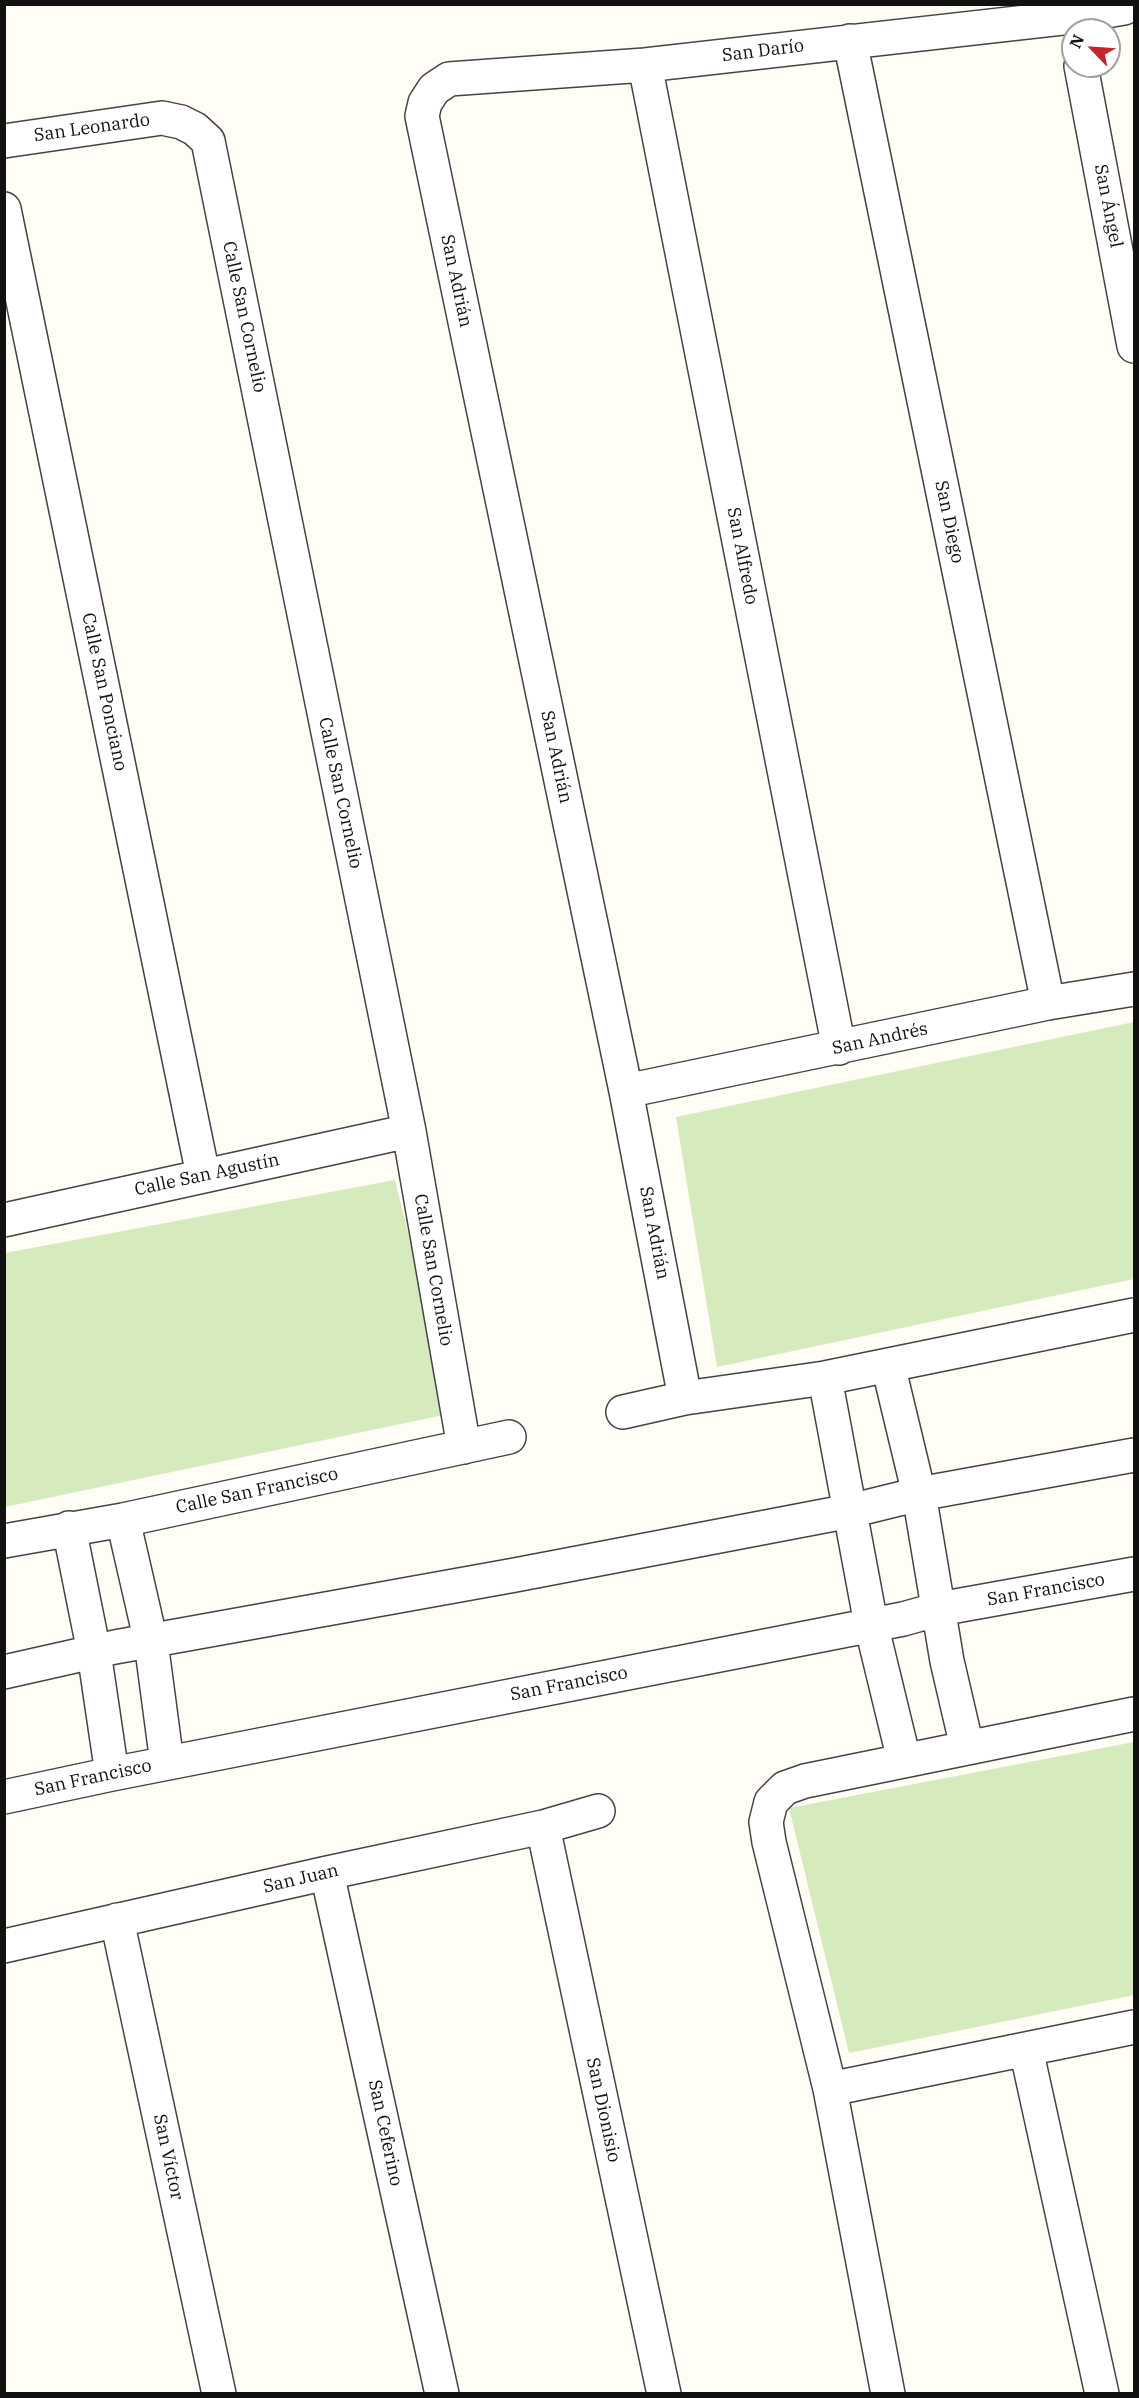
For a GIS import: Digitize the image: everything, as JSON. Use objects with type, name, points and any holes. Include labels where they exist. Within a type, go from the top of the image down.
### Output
[{"type":"street","name":"San Darío","points":[[1089,18],[1124,8]]},
{"type":"street","name":"San Darío","points":[[422,116],[425,104],[434,89],[449,79],[645,65],[850,41],[1061,24]]},
{"type":"street","name":"San Diego","points":[[850,41],[1048,1003]]},
{"type":"street","name":"San Alfredo","points":[[645,65],[839,1048]]},
{"type":"street","name":"San Ángel","points":[[1083,78],[1134,346]]},
{"type":"street","name":"San Adrián","points":[[422,116],[626,1091],[685,1398]]},
{"type":"street","name":"San Leonardo","points":[[4,141],[162,118],[181,122],[195,129],[208,141]]},
{"type":"street","name":"Calle San Cornelio","points":[[208,141],[409,1131],[464,1447]]},
{"type":"street","name":"Calle San Ponciano","points":[[4,208],[203,1175]]},
{"type":"street","name":"San Andrés","points":[[626,1091],[1048,1003],[1134,989]]},
{"type":"street","name":"Calle San Agustín","points":[[4,1220],[409,1131]]},
{"type":"street","points":[[622,1412],[685,1398],[825,1378],[1134,1315]]},
{"type":"street","points":[[888,1365],[919,1494],[947,1661],[967,1747]]},
{"type":"street","points":[[825,1378],[871,1624],[904,1760]]},
{"type":"street","name":"Calle San Francisco","points":[[4,1541],[123,1520],[509,1437]]},
{"type":"street","points":[[4,1672],[150,1641],[850,1511],[919,1494],[1134,1455]]},
{"type":"street","points":[[123,1520],[150,1641],[167,1763]]},
{"type":"street","points":[[69,1528],[94,1652],[112,1774]]},
{"type":"street","name":"San Francisco","points":[[4,1797],[939,1609],[1134,1574]]},
{"type":"street","points":[[888,2394],[830,2090],[769,1842],[766,1822],[771,1802],[785,1788],[805,1781],[1134,1714]]},
{"type":"street","name":"San Juan","points":[[4,1946],[543,1827],[598,1811]]},
{"type":"street","name":"San Dionisio","points":[[543,1827],[664,2394]]},
{"type":"street","name":"San Ceferino","points":[[327,1873],[442,2394]]},
{"type":"street","name":"San Víctor","points":[[117,1920],[219,2394]]},
{"type":"street","points":[[830,2090],[1134,2027]]},
{"type":"street","points":[[1026,2049],[1102,2394]]},
{"type":"green space","points":[[1134,1022],[1134,1279],[717,1367],[676,1117]]},
{"type":"green space","points":[[395,1180],[453,1413],[5,1507],[5,1253]]},
{"type":"green space","points":[[1134,1742],[1134,1995],[849,2053],[789,1808]]}]
